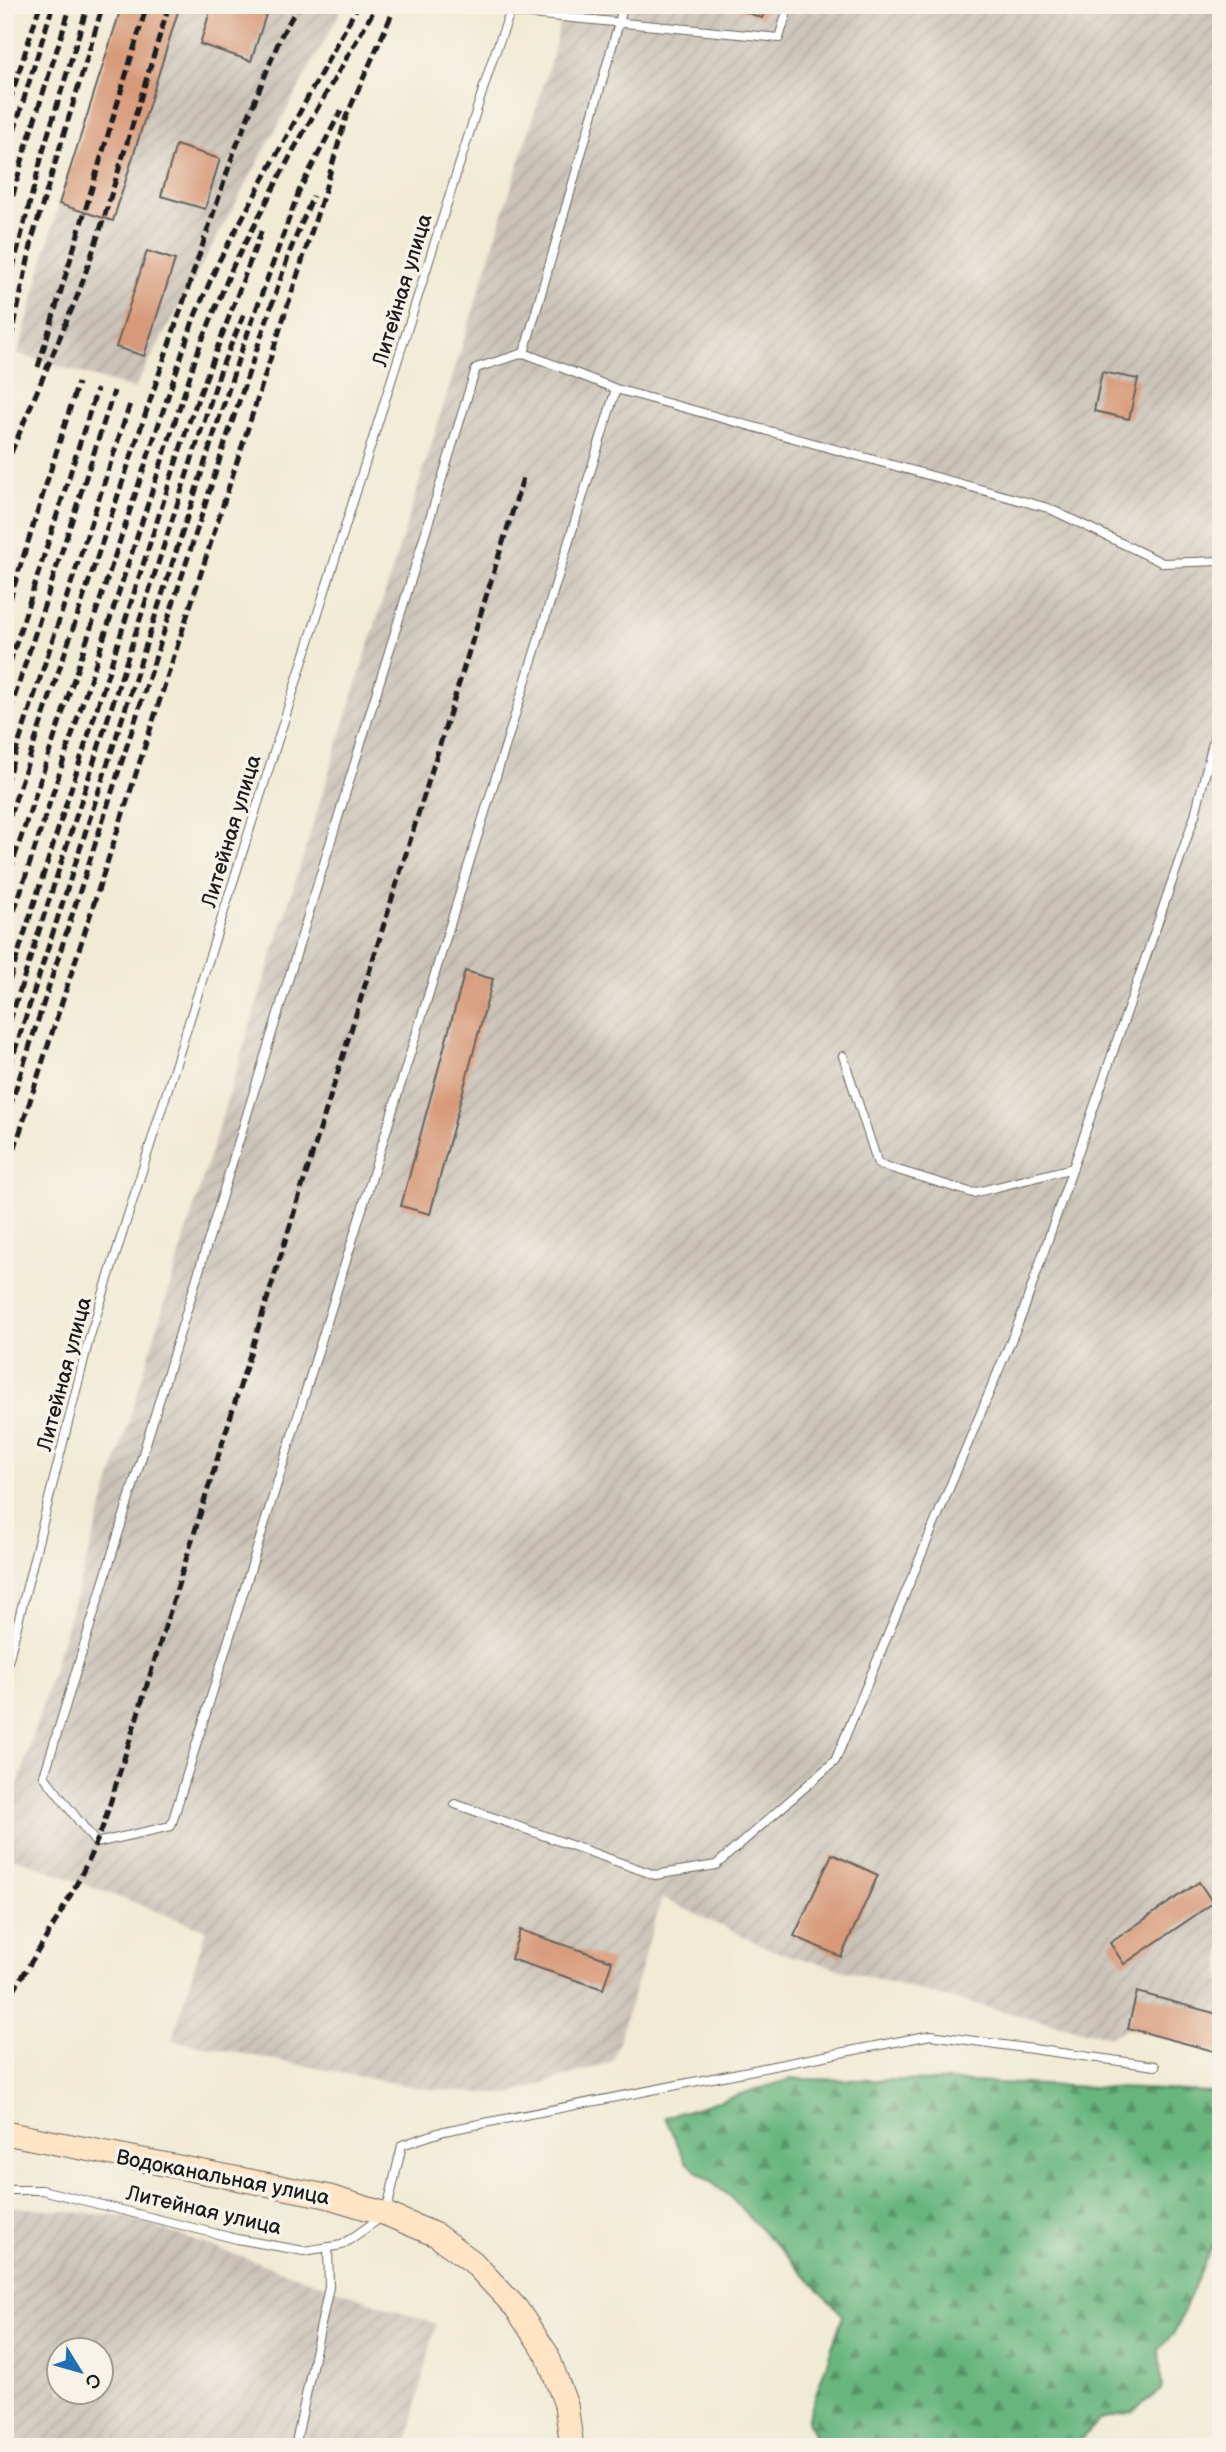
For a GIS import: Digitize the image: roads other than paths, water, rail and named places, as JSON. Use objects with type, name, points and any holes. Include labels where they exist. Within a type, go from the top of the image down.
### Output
[{"type":"main road","name":"Водоканальная улица","points":[[5,2133],[326,2196],[386,2214],[436,2235],[473,2262],[508,2299],[547,2354],[566,2404],[572,2447]]},
{"type":"lane","points":[[524,353],[624,5]]},
{"type":"lane","points":[[512,9],[779,38],[789,5]]},
{"type":"lane","name":"Литейная улица","points":[[5,1674],[89,1339],[492,61],[512,9]]},
{"type":"lane","points":[[616,389],[172,1826],[96,1843],[44,1776],[476,368],[524,353],[616,389],[1048,508],[1163,563],[1221,561]]},
{"type":"lane","points":[[455,1804],[655,1875],[716,1865],[835,1761],[1023,1312],[1195,815],[1221,710]]},
{"type":"lane","points":[[843,1056],[878,1164],[973,1193],[1073,1168]]},
{"type":"lane","points":[[386,2214],[402,2145],[444,2131],[930,2035],[1155,2066]]},
{"type":"lane","name":"Литейная улица","points":[[5,2190],[42,2190],[237,2239],[304,2251],[342,2245],[386,2214]]},
{"type":"lane","points":[[295,2447],[329,2287],[328,2247]]},
{"type":"railway","points":[[5,116],[40,5]]},
{"type":"railway","points":[[5,160],[53,5]]},
{"type":"railway","points":[[5,225],[25,150],[71,5]]},
{"type":"railway","points":[[5,298],[45,144],[88,5]]},
{"type":"railway","points":[[5,369],[33,236],[103,5]]},
{"type":"railway","points":[[38,367],[147,5]]},
{"type":"railway","points":[[5,467],[79,292],[169,5]]},
{"type":"railway","points":[[5,830],[234,152],[281,36],[299,5]]},
{"type":"railway","points":[[5,886],[194,318],[219,261],[358,5]]},
{"type":"railway","points":[[5,939],[199,348],[233,266],[294,149],[377,5]]},
{"type":"railway","points":[[5,1178],[325,190],[346,117],[396,5]]},
{"type":"railway","points":[[5,1081],[238,360],[299,191],[341,111]]},
{"type":"railway","points":[[5,1122],[227,437],[290,251],[313,196]]},
{"type":"railway","points":[[5,994],[188,425],[262,230]]},
{"type":"railway","points":[[5,1036],[222,366],[245,312]]},
{"type":"railway","points":[[5,615],[78,383]]},
{"type":"railway","points":[[5,678],[97,389]]},
{"type":"railway","points":[[5,726],[114,391]]},
{"type":"railway","points":[[5,785],[130,404]]},
{"type":"railway","points":[[5,2004],[70,1896],[103,1826],[523,478]]}]
